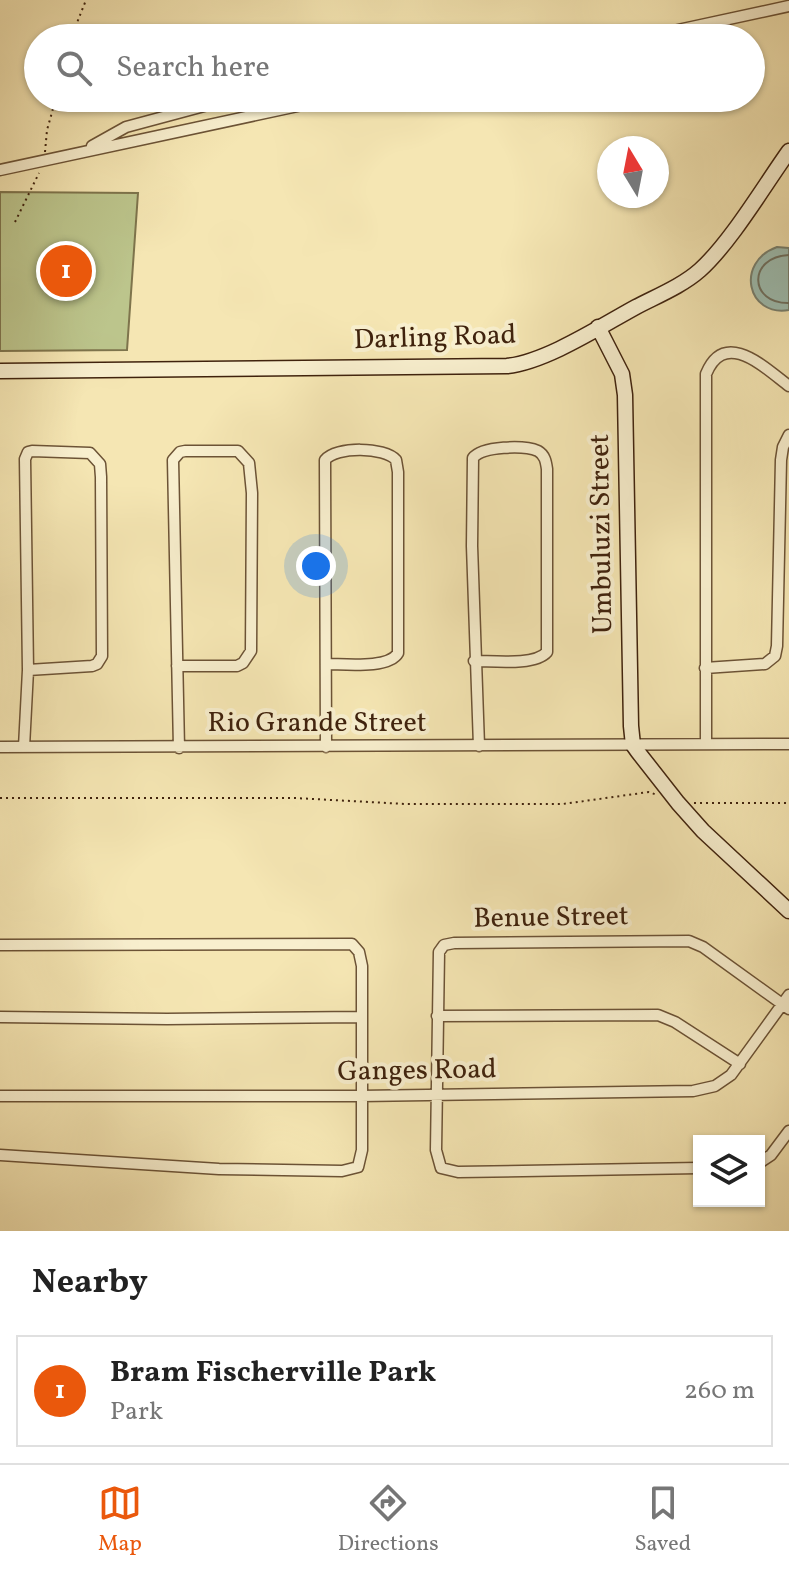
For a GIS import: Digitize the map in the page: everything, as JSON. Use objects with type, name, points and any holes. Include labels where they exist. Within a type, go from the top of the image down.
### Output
[{"type":"street","points":[[706,24],[789,6]]},
{"type":"street","points":[[87,151],[126,127],[182,112]]},
{"type":"street","points":[[0,170],[269,112]]},
{"type":"street","name":"Darling Road","points":[[0,371],[507,366],[538,358],[701,269],[789,151]]},
{"type":"street","name":"Umbuluzi Street","points":[[598,327],[622,374],[625,395],[633,745]]},
{"type":"street","points":[[706,744],[706,374],[711,362],[718,356],[736,352],[759,363],[789,386]]},
{"type":"street","points":[[705,668],[765,664],[775,656],[781,460],[789,435]]},
{"type":"street","points":[[474,661],[531,661],[547,652],[547,469],[544,456],[538,451],[492,448],[481,450],[473,458],[474,661],[479,746]]},
{"type":"street","points":[[326,664],[385,663],[395,659],[398,653],[398,472],[396,460],[388,453],[346,450],[331,453],[325,460],[326,747]]},
{"type":"street","points":[[24,747],[28,670],[25,459],[32,451],[90,453],[100,464],[101,477],[101,661],[92,666],[28,670]]},
{"type":"street","points":[[177,666],[237,666],[251,651],[252,493],[249,463],[238,451],[185,451],[173,460],[177,666],[179,748]]},
{"type":"street","name":"Rio Grande Street","points":[[0,747],[789,744]]},
{"type":"street","points":[[633,745],[703,831],[789,911]]},
{"type":"street","name":"Benue Street","points":[[693,1168],[445,1171],[437,1158],[437,957],[441,948],[454,943],[689,941],[703,947],[787,1003]]},
{"type":"street","points":[[0,945],[346,942],[356,948],[361,958],[361,1156],[358,1167],[349,1171],[219,1169],[0,1155]]},
{"type":"street","name":"Ganges Road","points":[[0,1096],[361,1096],[693,1091],[724,1081],[787,1003]]},
{"type":"street","points":[[437,1016],[651,1014],[675,1022],[740,1064]]},
{"type":"street","points":[[0,1017],[361,1017]]},
{"type":"street","points":[[765,1159],[789,1131]]},
{"type":"path","points":[[77,24],[86,0]]},
{"type":"path","points":[[0,798],[295,798],[406,804],[563,804],[649,792],[678,803],[789,803]]},
{"type":"green space","points":[[0,192],[138,193],[127,350],[0,351]]},
{"type":"water","points":[[777,247],[789,248],[789,310],[775,310],[764,305],[752,287],[751,275],[755,264],[764,254]]},
{"type":"place","name":"Bram Fischerville Park","points":[[66,271]]}]
